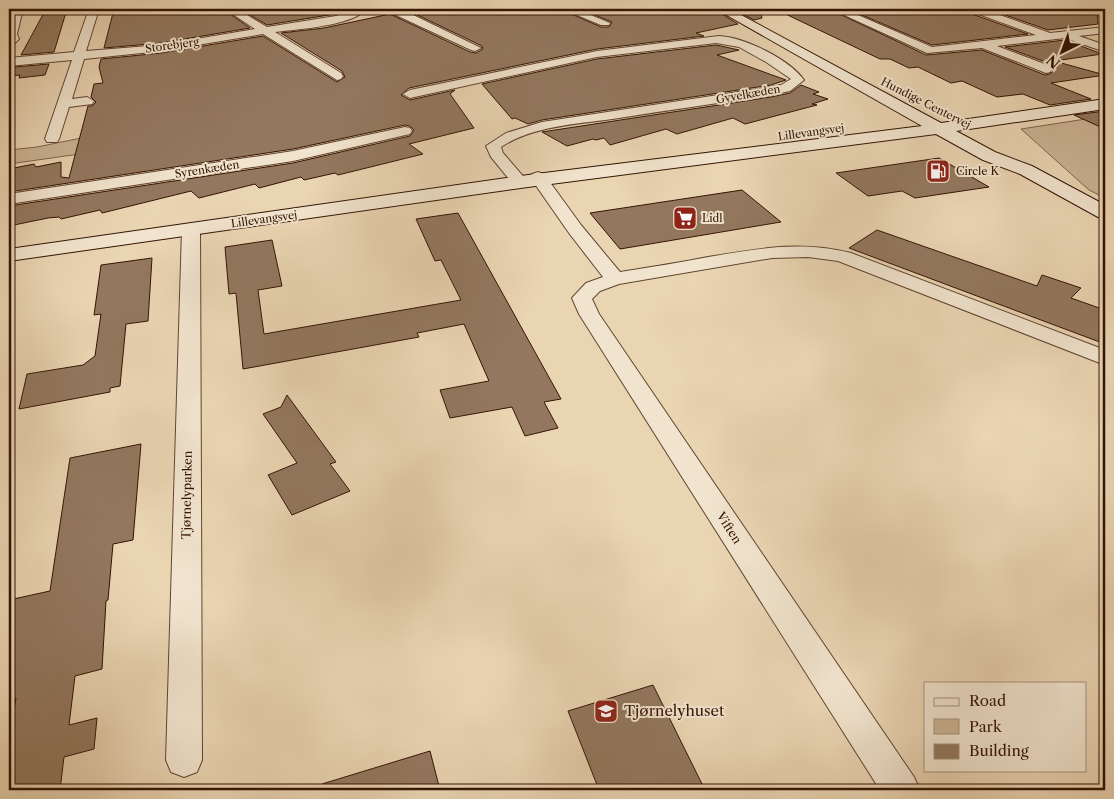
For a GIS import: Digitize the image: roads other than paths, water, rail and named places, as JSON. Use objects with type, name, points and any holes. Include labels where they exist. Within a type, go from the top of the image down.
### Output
[{"type":"street","points":[[9,43],[13,39],[12,34],[18,9]]},
{"type":"street","points":[[52,139],[94,9]]},
{"type":"street","points":[[230,9],[337,76]]},
{"type":"street","name":"Storebjerg","points":[[9,62],[161,48],[337,19],[362,9]]},
{"type":"street","points":[[388,9],[475,48]]},
{"type":"street","points":[[567,9],[605,23]]},
{"type":"street","points":[[577,13],[598,9]]},
{"type":"street","name":"Hundige Centervej","points":[[722,9],[989,156],[1026,170],[1105,213]]},
{"type":"street","points":[[836,9],[959,61]]},
{"type":"street","points":[[974,9],[1050,36]]},
{"type":"street","points":[[934,50],[1105,30]]},
{"type":"street","points":[[1064,35],[1105,49]]},
{"type":"street","name":"Gyvelkæden","points":[[410,94],[597,54],[713,40],[728,40],[742,45],[788,71],[798,80],[784,88],[771,91],[545,126],[501,140],[493,146],[496,154],[532,180]]},
{"type":"street","name":"Hundige Centervej","points":[[785,42],[874,77]]},
{"type":"street","points":[[982,44],[1046,69]]},
{"type":"street","points":[[1045,98],[1105,92]]},
{"type":"street","points":[[63,104],[87,101]]},
{"type":"street","name":"Lillevangsvej","points":[[9,255],[532,180],[939,129],[967,117],[1105,104]]},
{"type":"street","name":"Hundige Centervej","points":[[948,112],[967,117],[994,139],[1019,154],[1026,170]]},
{"type":"street","name":"Lillevangsvej","points":[[532,180],[736,143],[948,112]]},
{"type":"street","name":"Syrenkæden","points":[[9,199],[293,156],[405,132]]},
{"type":"street","points":[[532,180],[615,279]]},
{"type":"street","name":"Tjørnelyparken","points":[[184,760],[191,229]]},
{"type":"street","name":"Viften","points":[[901,790],[589,314],[582,298],[592,287],[615,279],[772,252],[797,249],[821,251],[844,257],[1105,358]]},
{"type":"place","name":"Circle K","points":[[938,171]]},
{"type":"place","name":"Lidl","points":[[685,218]]},
{"type":"place","name":"Tjørnelyhuset","points":[[606,711]]}]
